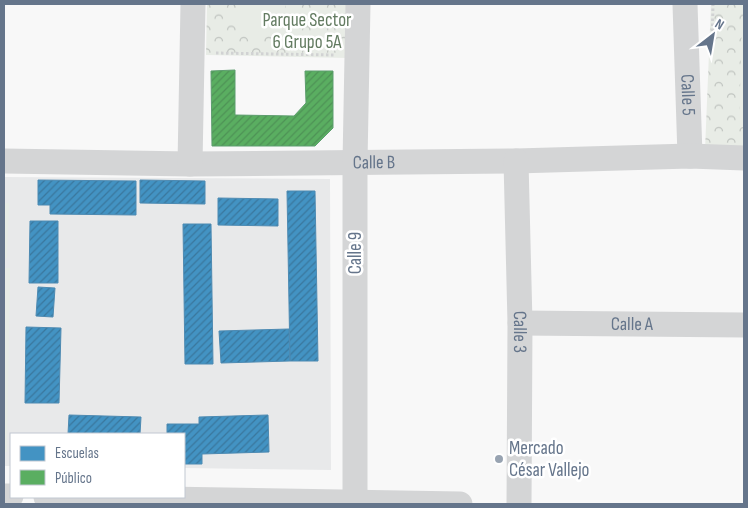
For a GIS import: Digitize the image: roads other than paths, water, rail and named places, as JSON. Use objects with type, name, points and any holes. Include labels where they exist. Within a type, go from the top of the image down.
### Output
[{"type":"street","points":[[190,164],[193,4]]},
{"type":"street","name":"Calle 9","points":[[355,502],[355,162],[358,4]]},
{"type":"street","name":"Calle 5","points":[[686,4],[690,156]]},
{"type":"street","name":"Calle B","points":[[4,161],[190,164],[516,161],[690,156],[744,158]]},
{"type":"street","name":"Calle 3","points":[[516,161],[520,323],[519,504]]},
{"type":"street","name":"Calle A","points":[[520,323],[744,325]]},
{"type":"street","points":[[108,498],[460,504]]},
{"type":"place","name":"Mercado César Vallejo","points":[[499,459]]},
{"type":"park label","name":"Parque Sector 6 Grupo 5A","points":[[307,31]]}]
